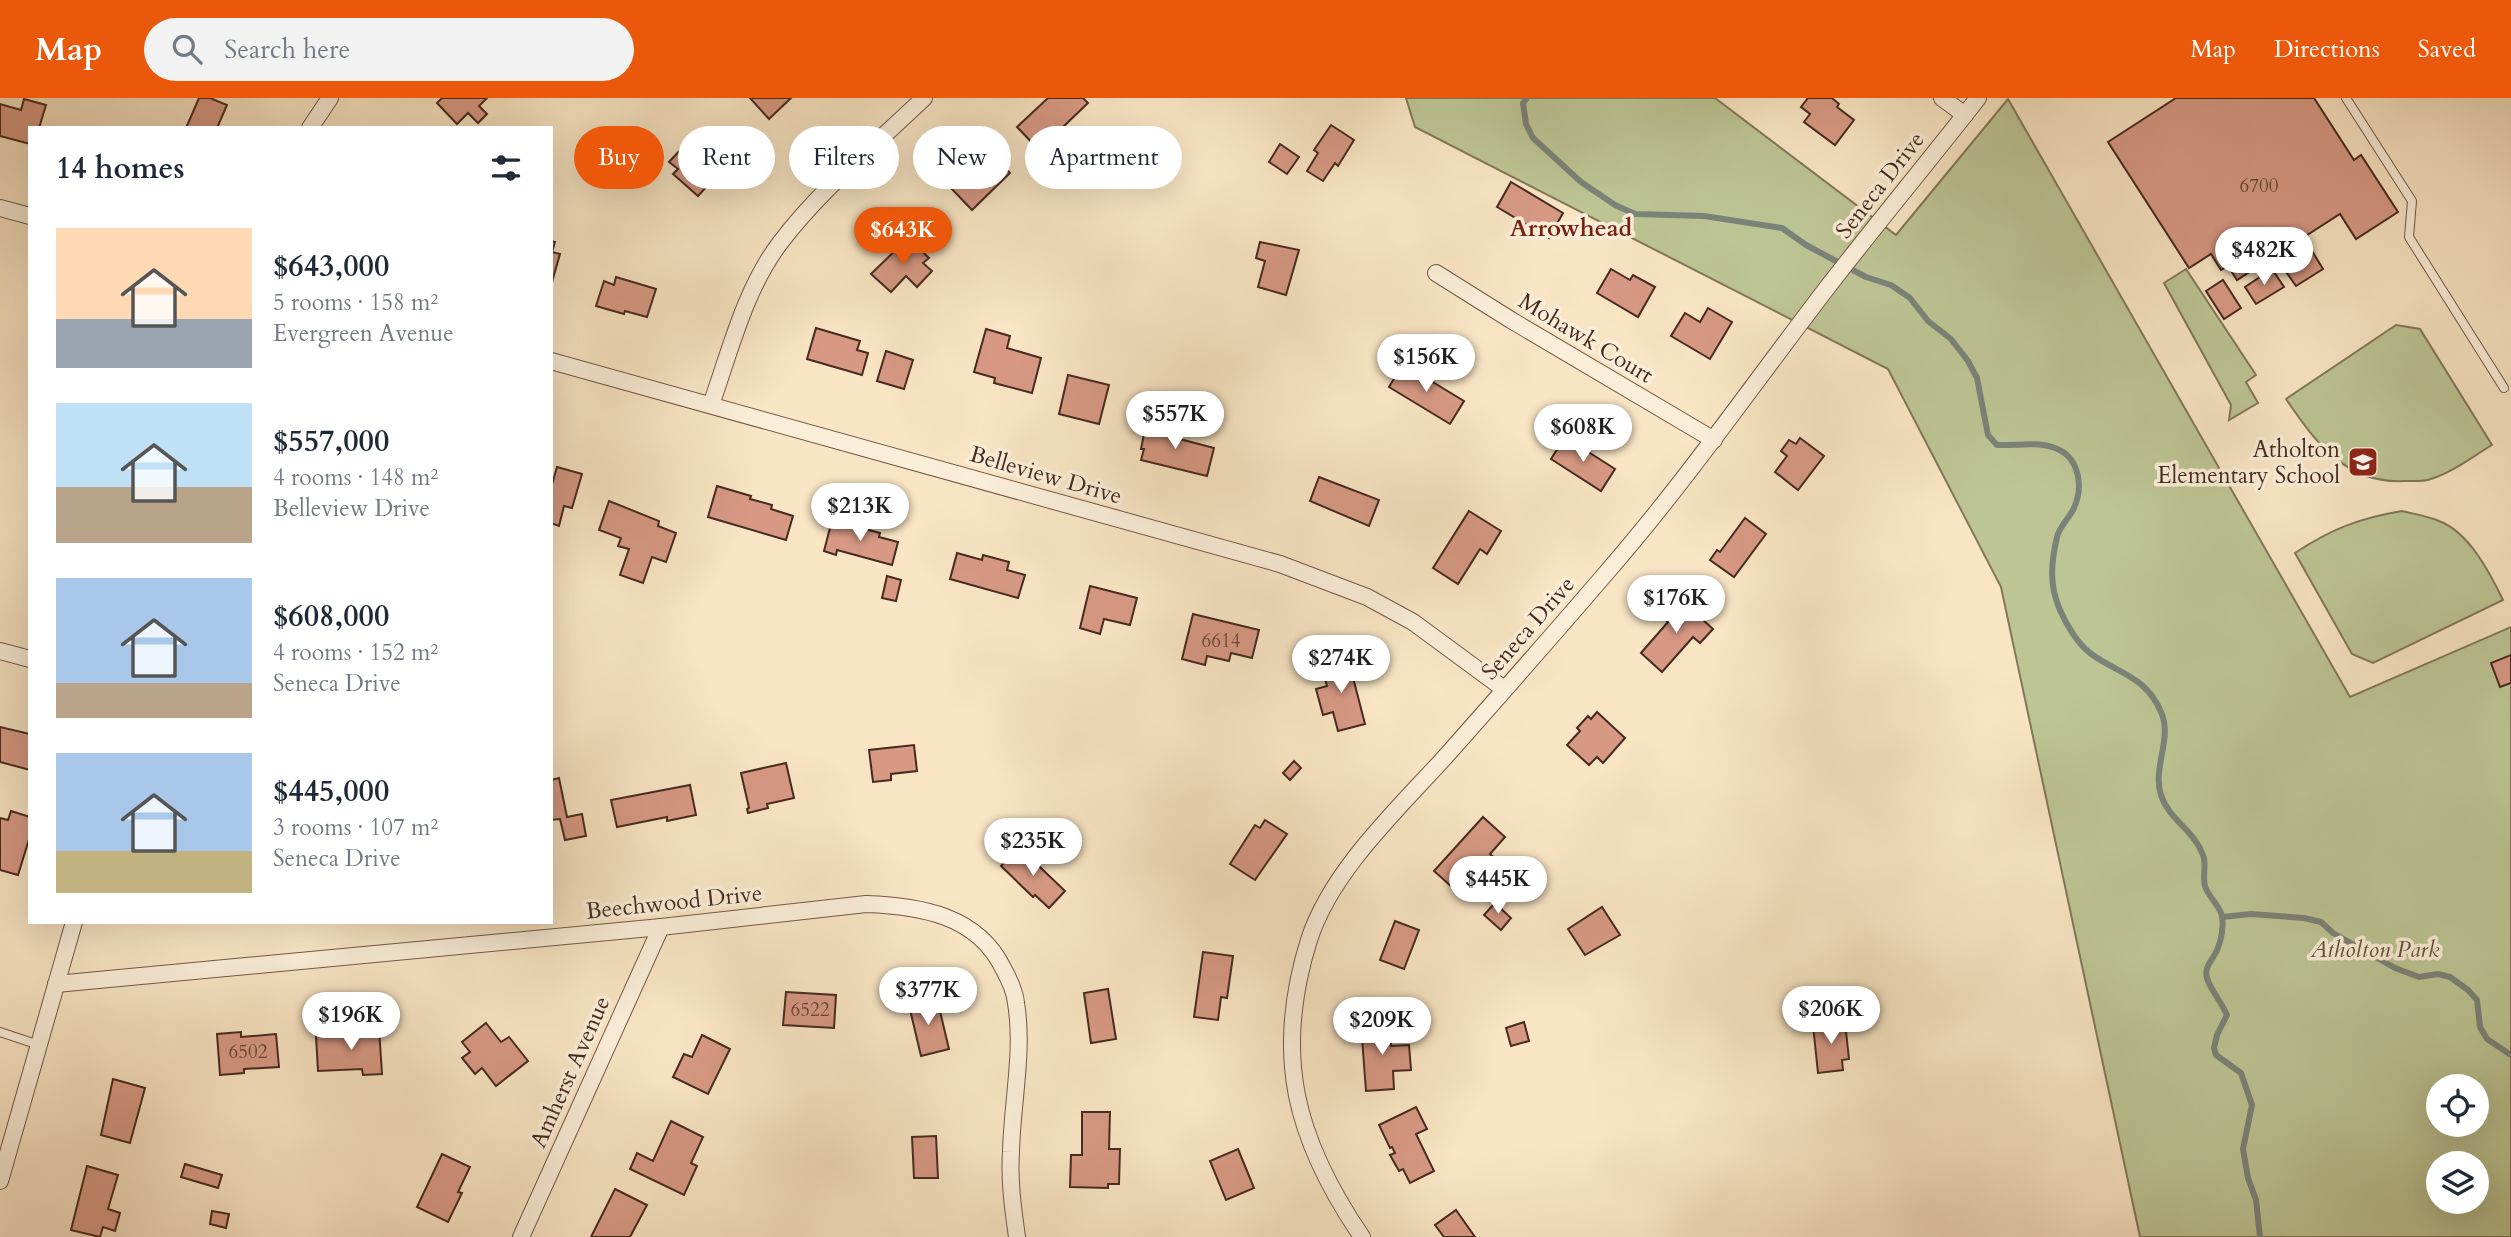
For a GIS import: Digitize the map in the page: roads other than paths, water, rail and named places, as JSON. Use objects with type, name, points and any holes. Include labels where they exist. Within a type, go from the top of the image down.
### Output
[{"type":"street","points":[[311,126],[331,98]]},
{"type":"street","points":[[711,405],[748,302],[779,244],[810,208],[924,98]]},
{"type":"street","points":[[1942,98],[1965,115]]},
{"type":"street","name":"Seneca Drive","points":[[1362,1237],[1325,1178],[1299,1106],[1292,1066],[1291,1024],[1298,978],[1310,936],[1327,900],[1355,859],[1610,569],[1714,440],[1830,285],[1978,98]]},
{"type":"street","points":[[0,208],[28,215]]},
{"type":"street","name":"Mohawk Court","points":[[1436,273],[1714,440]]},
{"type":"street","name":"Belleview Drive","points":[[553,362],[1280,564],[1327,580],[1367,597],[1413,622],[1504,689]]},
{"type":"street","points":[[0,651],[28,658]]},
{"type":"street","name":"Beechwood Drive","points":[[57,984],[661,927],[866,904],[933,912],[953,919],[988,943],[1000,962],[1016,1001],[1019,1032],[1010,1154],[1017,1237]]},
{"type":"street","points":[[0,1181],[73,924]]},
{"type":"street","name":"Amherst Avenue","points":[[521,1237],[661,927]]},
{"type":"lane","points":[[2346,98],[2412,201],[2409,237],[2504,388]]},
{"type":"lane","points":[[0,1032],[39,1045]]},
{"type":"waterway","points":[[1527,98],[1523,103],[1526,124],[1533,138],[1581,182],[1615,205],[1635,214],[1704,216],[1782,228],[1806,245],[1866,277],[1891,285],[1910,298],[1928,321],[1951,339],[1968,361],[1977,378],[1988,435],[1997,445],[2048,446],[2070,458],[2078,474],[2078,492],[2073,510],[2057,537],[2052,565],[2054,592],[2065,621],[2081,644],[2100,660],[2139,683],[2155,700],[2161,712],[2165,732],[2159,774],[2161,795],[2170,811],[2199,846],[2204,859],[2205,886],[2222,917],[2219,945],[2206,971],[2208,982],[2227,1015],[2214,1048],[2216,1055],[2241,1073],[2252,1105],[2243,1149],[2248,1178],[2256,1200],[2260,1237]]},
{"type":"waterway","points":[[2222,917],[2251,914],[2321,922],[2333,933],[2395,968],[2419,977],[2438,974],[2450,977],[2477,1000],[2480,1027],[2487,1039],[2511,1055]]},
{"type":"place","name":"Atholton Elementary School","points":[[2363,462]]},
{"type":"district","name":"Arrowhead","points":[[1571,228]]},
{"type":"park label","name":"Atholton Park","points":[[2375,949]]}]
